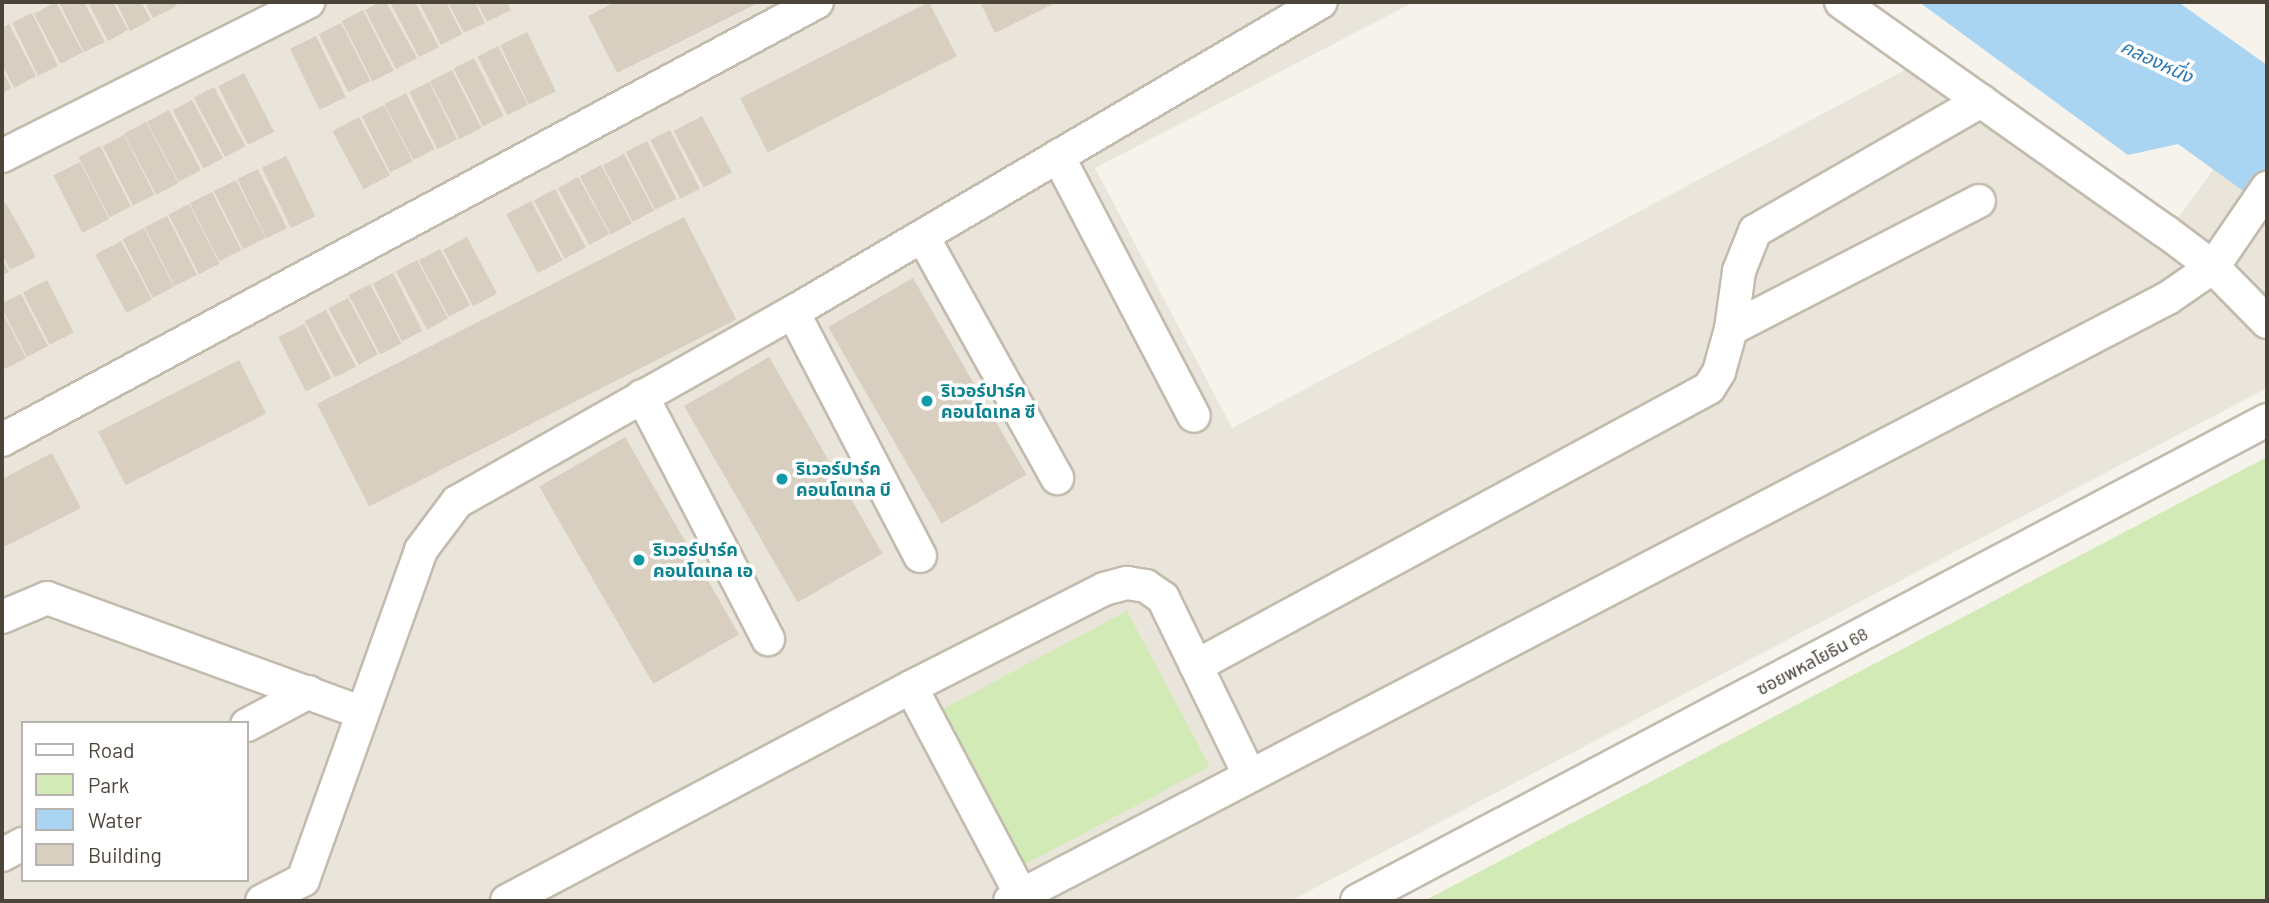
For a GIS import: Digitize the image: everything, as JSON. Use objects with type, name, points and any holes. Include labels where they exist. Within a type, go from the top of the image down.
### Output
[{"type":"street","points":[[2,156],[308,2]]},
{"type":"street","points":[[2,440],[817,2]]},
{"type":"street","points":[[262,901],[303,880],[421,550],[436,524],[457,502],[923,237],[1321,2]]},
{"type":"street","points":[[1841,2],[1981,101],[2221,255],[2267,322]]},
{"type":"street","points":[[1196,666],[1709,388],[1719,372],[1731,330],[1739,271],[1755,231],[1981,101]]},
{"type":"street","points":[[1058,156],[1194,416]]},
{"type":"street","points":[[911,687],[1015,898],[2168,298],[2221,255],[2267,188]]},
{"type":"street","points":[[1731,330],[1979,201]]},
{"type":"street","points":[[923,237],[1057,478]]},
{"type":"street","points":[[793,312],[920,556]]},
{"type":"street","points":[[642,396],[768,639]]},
{"type":"street","name":"ซอยพหลโยธิน 68","points":[[1357,901],[2267,420]]},
{"type":"street","points":[[507,901],[911,687],[1104,589],[1127,583],[1146,586],[1163,598],[1250,776]]},
{"type":"street","points":[[2,617],[47,598],[362,712]]},
{"type":"street","points":[[248,724],[309,692]]},
{"type":"street","points":[[2,855],[21,845]]},
{"type":"shaded area","points":[[2,2],[1414,2],[1095,168],[1232,428],[1937,53],[2172,226],[2267,96],[2267,388],[1290,901],[2,901]]},
{"type":"green space","points":[[2267,457],[2267,901],[1424,901]]},
{"type":"green space","points":[[1127,611],[1210,766],[1019,868],[936,712]]},
{"type":"water","name":"คลองหนึ่ง","points":[[1919,2],[2178,2],[2267,65],[2267,208],[2178,144],[2128,155]]},
{"type":"building","points":[[56,2],[83,52],[61,64],[34,14]]},
{"type":"building","points":[[59,2],[84,2],[105,42],[84,52]]},
{"type":"building","points":[[88,2],[113,2],[128,30],[108,41]]},
{"type":"building","points":[[116,2],[141,2],[151,20],[130,31]]},
{"type":"building","points":[[145,2],[175,2],[177,6],[153,18]]},
{"type":"building","points":[[380,2],[386,2],[417,58],[396,69],[365,10]]},
{"type":"building","points":[[390,2],[415,2],[439,47],[419,57]]},
{"type":"building","points":[[419,2],[446,2],[462,34],[441,45]]},
{"type":"building","points":[[448,2],[475,2],[485,23],[464,33]]},
{"type":"building","points":[[477,2],[507,2],[511,10],[487,22]]},
{"type":"building","points":[[615,2],[756,4],[617,73],[588,16]]},
{"type":"building","points":[[929,2],[957,56],[768,153],[740,98]]},
{"type":"building","points":[[980,2],[1057,2],[995,33]]},
{"type":"building","points":[[363,10],[394,71],[372,81],[342,21]]},
{"type":"building","points":[[32,13],[58,66],[38,76],[12,23]]},
{"type":"building","points":[[341,23],[371,81],[348,92],[319,34]]},
{"type":"building","points":[[9,24],[36,76],[14,88],[2,64],[2,28]]},
{"type":"building","points":[[527,32],[556,91],[529,104],[500,45]]},
{"type":"building","points":[[316,36],[346,97],[320,110],[290,49]]},
{"type":"building","points":[[498,46],[528,105],[507,115],[478,56]]},
{"type":"building","points":[[474,58],[504,116],[483,126],[454,68]]},
{"type":"building","points":[[2,69],[11,88],[2,94]]},
{"type":"building","points":[[452,70],[482,128],[459,139],[430,81]]},
{"type":"building","points":[[244,73],[274,132],[248,145],[218,86]]},
{"type":"building","points":[[429,82],[457,140],[437,149],[409,92]]},
{"type":"building","points":[[214,87],[245,146],[225,157],[194,98]]},
{"type":"building","points":[[406,93],[435,149],[413,160],[385,104]]},
{"type":"building","points":[[192,100],[223,158],[204,169],[173,110]]},
{"type":"building","points":[[384,105],[413,161],[390,172],[362,116]]},
{"type":"building","points":[[169,110],[201,170],[179,182],[147,122]]},
{"type":"building","points":[[702,116],[732,173],[704,188],[674,131]]},
{"type":"building","points":[[359,117],[390,175],[363,189],[333,131]]},
{"type":"building","points":[[146,122],[178,183],[156,195],[124,134]]},
{"type":"building","points":[[670,130],[700,189],[680,199],[650,140]]},
{"type":"building","points":[[124,135],[154,195],[133,206],[103,146]]},
{"type":"building","points":[[647,141],[677,199],[655,210],[626,152]]},
{"type":"building","points":[[100,146],[131,207],[109,217],[79,157]]},
{"type":"building","points":[[624,154],[654,211],[633,222],[603,165]]},
{"type":"building","points":[[286,156],[315,216],[291,228],[262,168]]},
{"type":"building","points":[[80,162],[109,219],[82,233],[53,176]]},
{"type":"building","points":[[601,165],[632,223],[611,235],[580,176]]},
{"type":"building","points":[[258,169],[287,228],[266,238],[237,179]]},
{"type":"building","points":[[578,177],[610,234],[589,245],[558,188]]},
{"type":"building","points":[[236,180],[266,238],[243,249],[214,191]]},
{"type":"building","points":[[555,189],[586,247],[565,259],[534,200]]},
{"type":"building","points":[[212,192],[242,250],[219,261],[190,203]]},
{"type":"building","points":[[531,201],[562,260],[538,273],[506,214]]},
{"type":"building","points":[[6,203],[36,257],[10,270],[2,254],[2,205]]},
{"type":"building","points":[[189,204],[219,264],[199,274],[169,214]]},
{"type":"building","points":[[167,216],[197,275],[175,286],[145,227]]},
{"type":"building","points":[[684,217],[736,319],[369,507],[317,404]]},
{"type":"building","points":[[144,228],[174,287],[153,298],[123,239]]},
{"type":"building","points":[[467,237],[497,294],[473,306],[443,250]]},
{"type":"building","points":[[121,241],[152,299],[126,313],[95,255]]},
{"type":"building","points":[[440,249],[470,306],[449,317],[419,260]]},
{"type":"building","points":[[2,258],[9,272],[2,275]]},
{"type":"building","points":[[417,260],[448,318],[427,330],[396,271]]},
{"type":"building","points":[[393,273],[423,331],[402,341],[373,283]]},
{"type":"building","name":"ริเวอร์ปาร์ค คอนโดเทล ซี","points":[[913,278],[1026,475],[942,524],[828,327]]},
{"type":"building","points":[[47,280],[74,333],[50,345],[23,292]]},
{"type":"building","points":[[370,284],[401,343],[380,354],[349,295]]},
{"type":"building","points":[[21,294],[48,346],[27,357],[2,308],[2,303]]},
{"type":"building","points":[[348,298],[378,355],[359,365],[329,308]]},
{"type":"building","points":[[326,310],[356,367],[335,378],[305,321]]},
{"type":"building","points":[[2,311],[26,358],[5,369],[2,364]]},
{"type":"building","points":[[304,324],[332,378],[306,392],[278,337]]},
{"type":"building","name":"ริเวอร์ปาร์ค คอนโดเทล บี","points":[[769,357],[882,554],[798,603],[684,406]]},
{"type":"building","points":[[239,360],[266,413],[125,485],[98,432]]},
{"type":"building","name":"ริเวอร์ปาร์ค คอนโดเทล เอ","points":[[625,437],[739,634],[653,684],[539,487]]},
{"type":"building","points":[[52,453],[81,508],[2,548],[2,479]]},
{"type":"place","name":"ริเวอร์ปาร์ค คอนโดเทล ซี","points":[[927,401]]},
{"type":"place","name":"ริเวอร์ปาร์ค คอนโดเทล บี","points":[[782,479]]},
{"type":"place","name":"ริเวอร์ปาร์ค คอนโดเทล เอ","points":[[639,560]]}]
